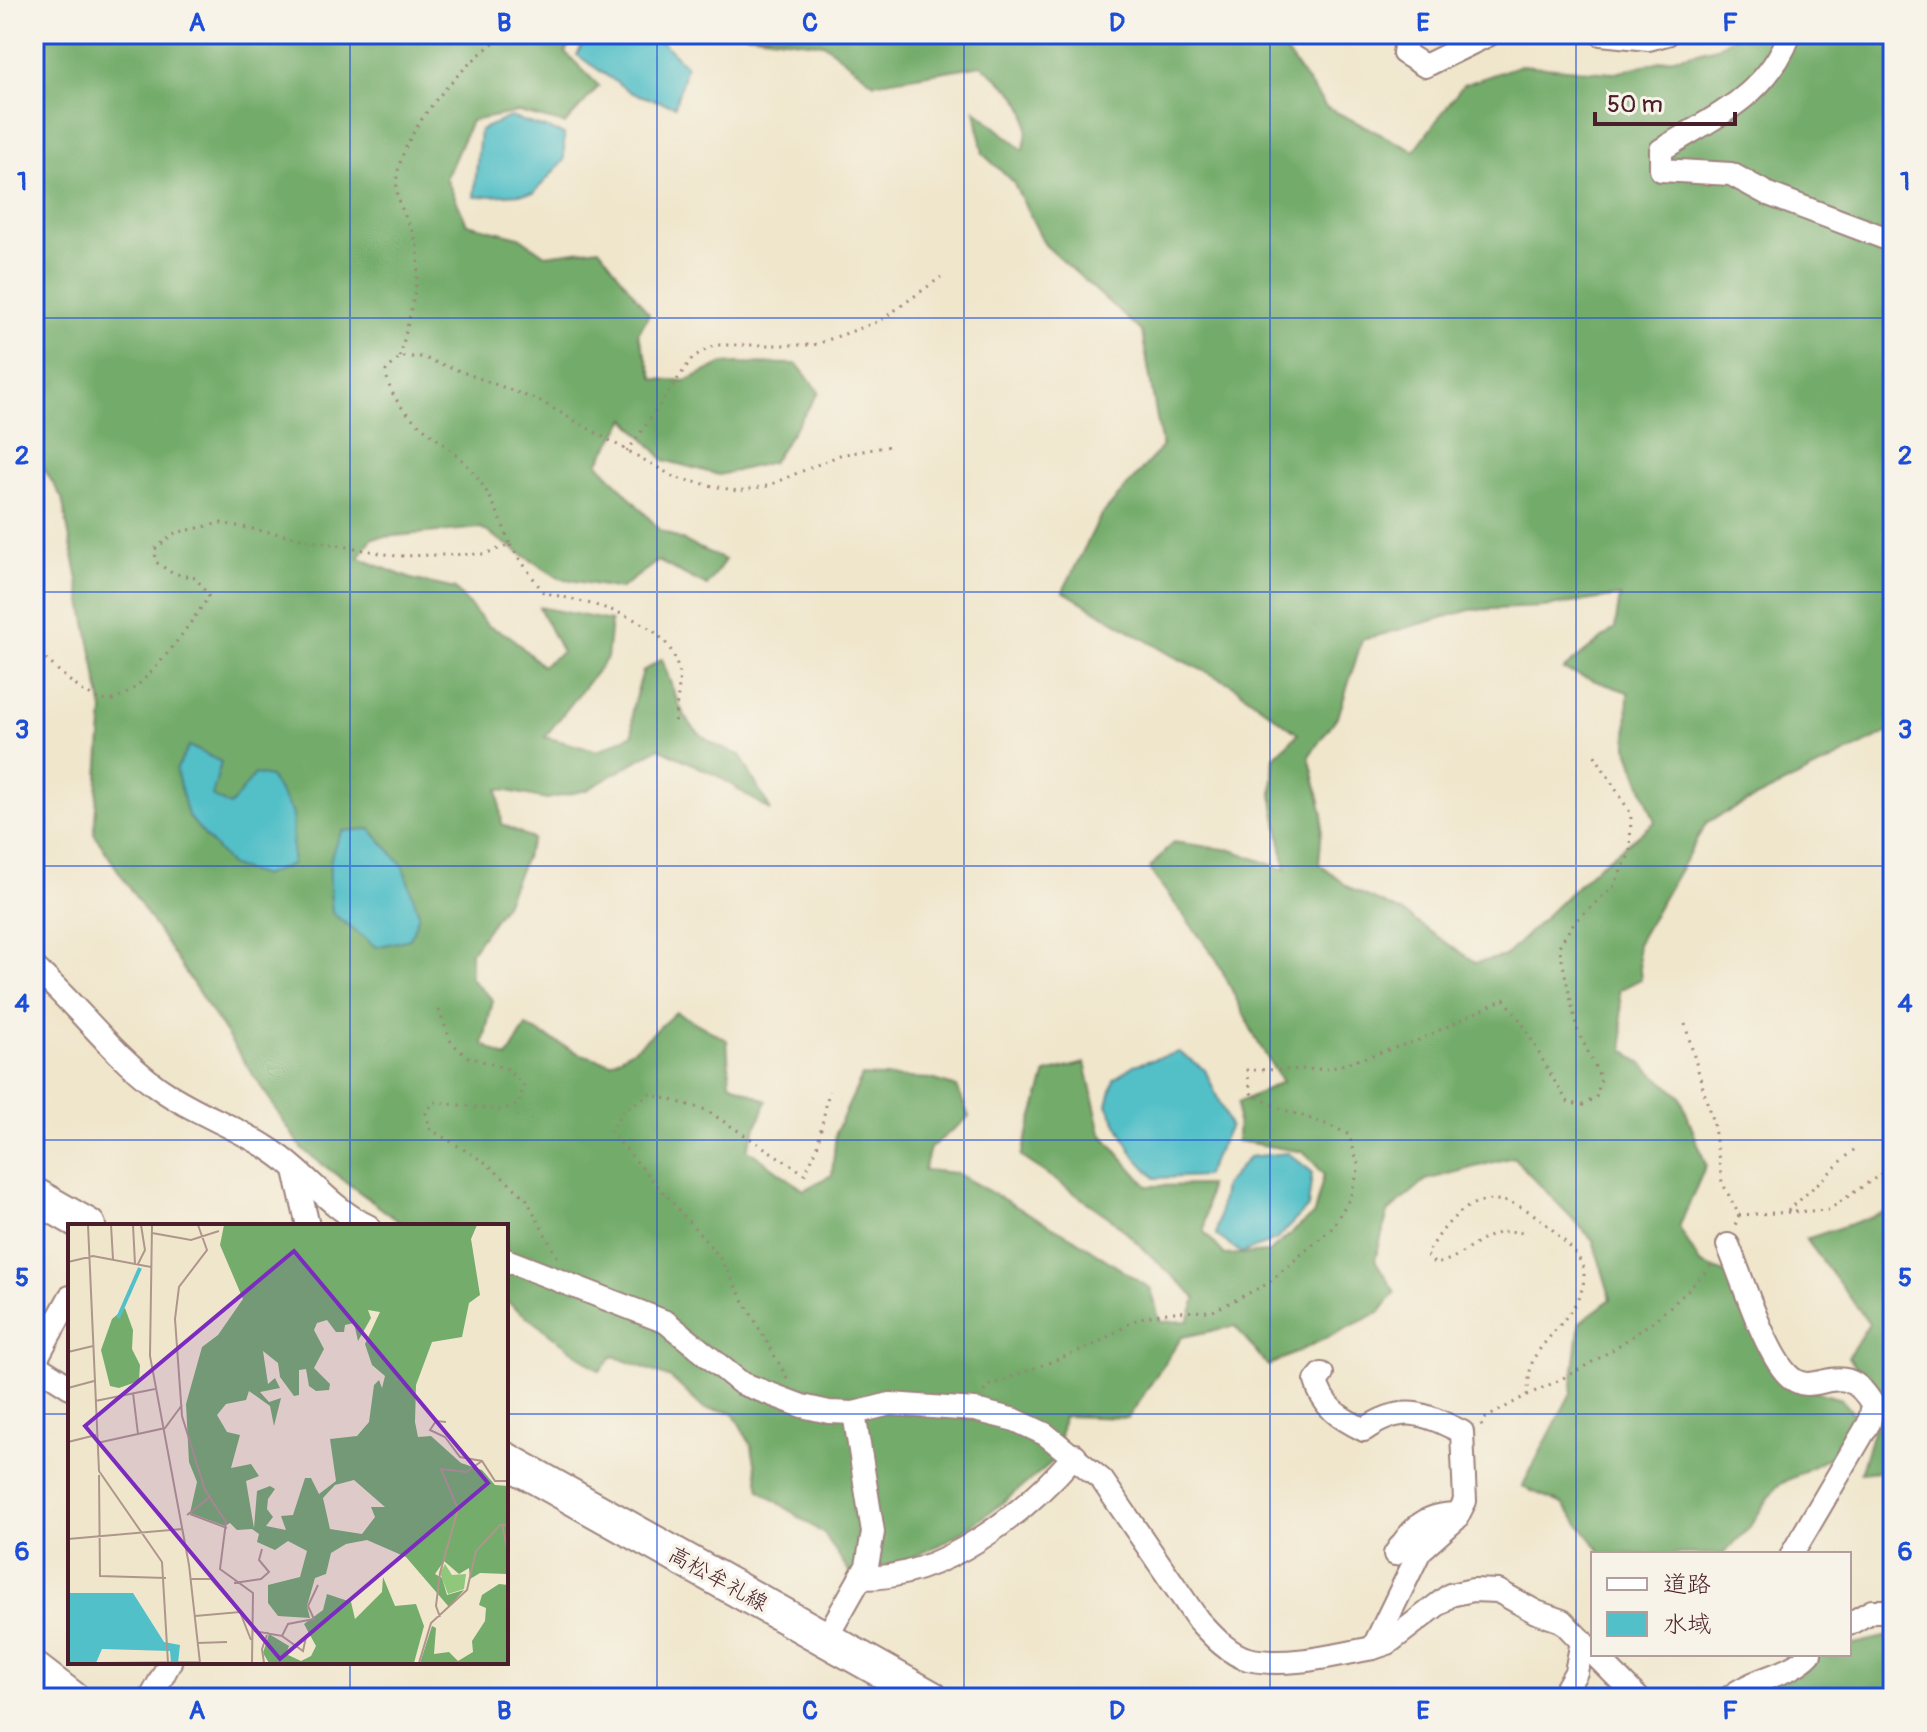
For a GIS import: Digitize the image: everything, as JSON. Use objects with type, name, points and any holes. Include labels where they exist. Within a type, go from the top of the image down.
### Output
[{"type":"main road","points":[[34,1195],[85,1224]]},
{"type":"main road","name":"高松牟礼線","points":[[508,1461],[825,1640],[888,1688],[931,1698]]},
{"type":"street","points":[[1407,34],[1404,53],[1425,66],[1490,34]]},
{"type":"street","points":[[1601,34],[1649,39],[1667,34]]},
{"type":"street","points":[[1790,34],[1780,60],[1759,88],[1661,150],[1661,170],[1731,174],[1768,194],[1893,241]]},
{"type":"street","points":[[34,967],[127,1064],[191,1110],[255,1140],[349,1217],[364,1224]]},
{"type":"street","points":[[295,1170],[308,1224]]},
{"type":"street","points":[[1728,1245],[1776,1359],[1790,1378],[1805,1384],[1848,1379],[1863,1387],[1873,1405],[1869,1423],[1793,1552]]},
{"type":"street","points":[[508,1261],[666,1322],[741,1383],[802,1406],[854,1413],[890,1404],[975,1410],[1035,1429],[1075,1455],[1126,1511],[1198,1620],[1229,1649],[1245,1658],[1272,1661],[1373,1648],[1388,1643],[1450,1595],[1473,1590],[1498,1591],[1536,1612],[1562,1621],[1589,1650],[1561,1698]]},
{"type":"street","points":[[68,1301],[34,1363],[68,1386]]},
{"type":"street","points":[[1322,1374],[1316,1381],[1320,1394],[1334,1414],[1364,1430],[1378,1420],[1409,1411],[1425,1414],[1462,1432],[1465,1501],[1458,1514],[1420,1551],[1373,1648]]},
{"type":"street","points":[[825,1640],[867,1566],[873,1532],[854,1413]]},
{"type":"street","points":[[860,1578],[889,1579],[939,1560],[1029,1503],[1075,1455]]},
{"type":"street","points":[[1395,1554],[1416,1524],[1436,1514],[1458,1514]]},
{"type":"street","points":[[1851,1623],[1872,1611],[1893,1611]]},
{"type":"street","points":[[1595,1656],[1638,1698]]},
{"type":"street","points":[[1729,1698],[1754,1690],[1797,1668],[1806,1656]]},
{"type":"street","points":[[151,1698],[169,1664]]},
{"type":"street","points":[[34,1668],[73,1698]]},
{"type":"path","points":[[506,34],[491,44],[437,99],[403,150],[397,190],[418,252],[400,357],[386,371],[387,388],[397,404],[472,470],[496,506],[510,545],[543,592],[634,617],[670,648],[679,679],[674,725]]},
{"type":"path","points":[[627,452],[693,357],[715,345],[814,345],[880,321],[941,277]]},
{"type":"path","points":[[400,357],[422,357],[540,401],[676,478],[737,491],[767,486],[840,455],[891,446]]},
{"type":"path","points":[[34,648],[81,689],[104,701],[121,699],[143,682],[209,597],[196,578],[172,573],[156,562],[155,549],[175,533],[221,523],[396,556],[484,554],[510,545]]},
{"type":"path","points":[[975,1410],[988,1386],[1092,1346],[1139,1318],[1172,1312],[1213,1311],[1242,1297],[1267,1284],[1331,1229],[1350,1198],[1359,1167],[1349,1135],[1329,1123],[1268,1105],[1251,1093],[1247,1070],[1329,1069],[1419,1040],[1504,999],[1526,1025],[1553,1082],[1569,1103],[1583,1105],[1596,1097],[1601,1079],[1577,1029],[1559,946],[1575,921],[1613,887],[1630,853],[1631,814],[1594,754]]},
{"type":"path","points":[[439,1010],[451,1042],[466,1056],[507,1069],[524,1086],[518,1105],[499,1110],[434,1102],[426,1113],[430,1129],[486,1163],[526,1198],[572,1285]]},
{"type":"path","points":[[1464,1453],[1486,1418],[1527,1395],[1579,1372],[1615,1347],[1696,1284],[1728,1245],[1739,1215],[1722,1182],[1714,1127],[1685,1024]]},
{"type":"path","points":[[802,1406],[718,1255],[610,1131],[623,1111],[650,1094],[706,1110],[805,1174],[817,1148],[829,1091]]},
{"type":"path","points":[[1788,1211],[1858,1146]]},
{"type":"path","points":[[1739,1215],[1828,1210],[1893,1166]]},
{"type":"path","points":[[1526,1234],[1511,1229],[1486,1235],[1452,1261],[1435,1264],[1427,1255],[1442,1228],[1465,1208],[1499,1198],[1532,1210],[1572,1249],[1584,1272],[1579,1297],[1533,1360],[1527,1395]]},
{"type":"green space","points":[[34,34],[575,34],[565,52],[599,86],[565,124],[518,112],[471,121],[446,178],[467,224],[519,237],[545,255],[599,248],[649,314],[638,334],[654,379],[686,381],[723,363],[797,364],[819,392],[772,462],[719,475],[664,460],[626,419],[598,463],[660,530],[725,560],[707,586],[658,561],[620,589],[559,578],[481,528],[372,538],[359,558],[411,579],[455,589],[488,626],[510,636],[542,666],[562,652],[539,607],[611,621],[607,658],[545,737],[598,751],[633,734],[632,709],[643,671],[662,659],[687,719],[707,740],[740,755],[771,811],[718,776],[659,748],[587,790],[547,799],[498,789],[502,824],[533,839],[505,904],[471,952],[471,979],[493,1000],[483,1044],[507,1058],[526,1026],[578,1053],[611,1063],[640,1045],[676,1012],[727,1040],[730,1083],[767,1101],[747,1149],[804,1190],[832,1175],[836,1132],[862,1076],[932,1079],[957,1087],[969,1117],[930,1148],[924,1170],[956,1173],[1073,1238],[1151,1289],[1160,1322],[1188,1321],[1196,1298],[1113,1220],[1021,1156],[1046,1073],[1085,1063],[1101,1133],[1147,1186],[1209,1185],[1204,1232],[1225,1255],[1269,1252],[1314,1214],[1324,1174],[1304,1152],[1237,1141],[1238,1103],[1282,1082],[1256,1039],[1217,960],[1149,869],[1173,842],[1232,850],[1286,870],[1272,795],[1274,757],[1298,734],[1231,684],[1173,656],[1063,591],[1100,517],[1162,447],[1142,332],[1045,245],[1013,182],[983,154],[975,110],[1023,150],[1027,122],[1025,111],[1013,92],[982,65],[874,83],[824,44],[746,34],[1263,34],[1286,52],[1326,107],[1414,151],[1463,85],[1521,65],[1612,73],[1717,47],[1738,34],[1893,34],[1893,730],[1707,822],[1637,944],[1641,979],[1619,990],[1624,1049],[1680,1096],[1706,1165],[1679,1227],[1700,1263],[1732,1276],[1781,1382],[1841,1399],[1857,1417],[1830,1457],[1777,1486],[1748,1529],[1725,1552],[1601,1552],[1563,1504],[1522,1487],[1571,1393],[1580,1322],[1611,1299],[1593,1240],[1513,1157],[1426,1180],[1388,1212],[1375,1260],[1395,1292],[1380,1312],[1268,1366],[1235,1326],[1182,1337],[1128,1418],[1063,1416],[1057,1458],[986,1515],[962,1532],[910,1558],[850,1573],[825,1535],[760,1490],[752,1447],[733,1412],[704,1409],[671,1378],[613,1356],[600,1371],[508,1302],[508,1224],[402,1224],[302,1149],[94,834],[103,710],[62,498],[34,452]],"holes":[[[1620,596],[1615,628],[1563,670],[1628,692],[1627,747],[1655,822],[1591,872],[1505,956],[1476,963],[1402,912],[1351,889],[1319,864],[1323,814],[1309,756],[1339,714],[1362,640],[1470,610],[1543,607]]]},
{"type":"green space","points":[[1893,1207],[1893,1469],[1860,1473],[1874,1425],[1874,1400],[1861,1373],[1848,1357],[1869,1323],[1806,1239]]},
{"type":"green space","points":[[1893,1635],[1893,1698],[1769,1698],[1764,1688],[1817,1656],[1851,1656],[1851,1645]]},
{"type":"water","points":[[588,34],[654,34],[686,66],[675,106],[632,93],[577,55]]},
{"type":"water","points":[[510,117],[564,134],[564,160],[534,193],[474,197],[480,130]]},
{"type":"water","points":[[189,746],[221,762],[212,796],[230,806],[255,774],[270,777],[293,814],[292,864],[263,876],[231,866],[188,816],[176,770]]},
{"type":"water","points":[[370,829],[402,864],[419,914],[410,939],[376,947],[332,913],[330,880],[333,851],[343,831]]},
{"type":"water","points":[[1179,1052],[1205,1070],[1230,1126],[1205,1176],[1155,1178],[1133,1154],[1107,1105],[1114,1079],[1134,1065]]},
{"type":"water","points":[[1288,1153],[1312,1172],[1308,1207],[1276,1240],[1241,1253],[1216,1235],[1224,1186],[1249,1157]]}]
